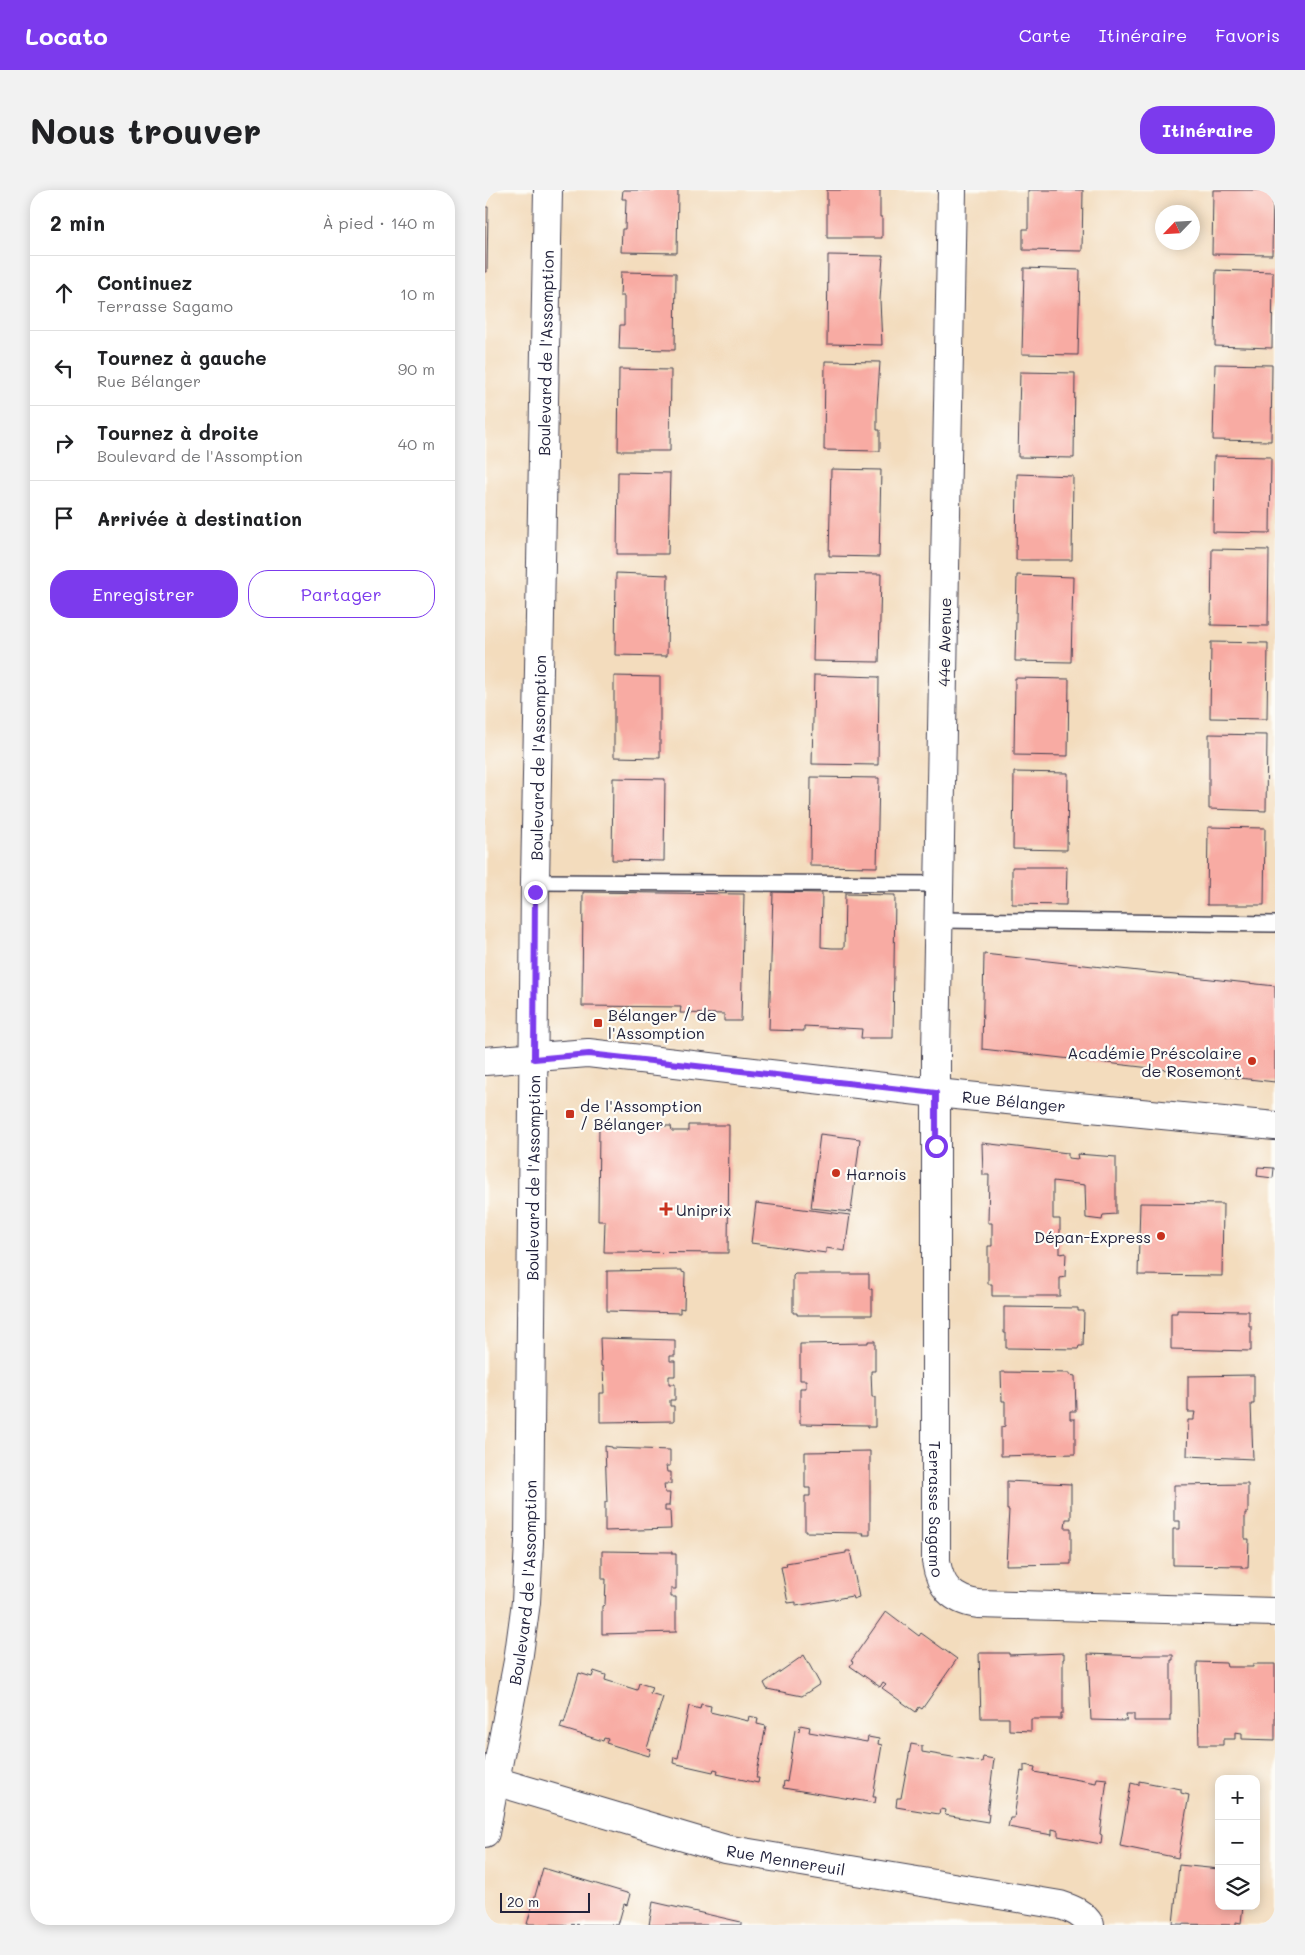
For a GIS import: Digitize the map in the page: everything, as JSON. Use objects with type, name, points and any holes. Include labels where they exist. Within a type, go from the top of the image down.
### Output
[{"type":"street","name":"Boulevard de l'Assomption","points":[[485,1833],[490,1780],[518,1661],[526,1602],[529,1542],[535,882],[548,190]]},
{"type":"street","name":"44e Avenue","points":[[936,1093],[952,190]]},
{"type":"street","name":"Rue Bélanger","points":[[485,1061],[589,1054],[936,1093],[1275,1126]]},
{"type":"street","name":"Terrasse Sagamo","points":[[936,1093],[936,1561],[941,1581],[954,1596],[966,1602],[978,1604],[1275,1612]]},
{"type":"street","name":"Rue Mennereuil","points":[[490,1780],[725,1849],[1045,1902],[1074,1910],[1089,1924]]},
{"type":"lane","points":[[535,882],[940,884]]},
{"type":"lane","points":[[939,920],[1275,924]]},
{"type":"building","points":[[623,190],[678,190],[677,253],[621,252],[622,229],[625,229],[626,199],[622,199]]},
{"type":"building","points":[[827,190],[880,190],[882,238],[827,238]]},
{"type":"building","points":[[1028,190],[1083,190],[1082,251],[1023,250],[1023,229],[1028,229]]},
{"type":"building","points":[[1213,190],[1273,190],[1272,255],[1212,254]]},
{"type":"building","points":[[485,207],[488,207],[487,272],[485,272]]},
{"type":"building","points":[[828,255],[883,256],[880,300],[882,345],[827,344]]},
{"type":"building","points":[[1024,268],[1080,270],[1078,355],[1022,354]]},
{"type":"building","points":[[1216,270],[1273,272],[1272,348],[1215,346]]},
{"type":"building","points":[[621,272],[676,273],[675,350],[619,349],[620,325],[624,325],[624,296],[620,296]]},
{"type":"building","points":[[825,361],[880,362],[877,430],[880,430],[880,451],[824,450]]},
{"type":"building","points":[[1215,364],[1272,365],[1271,441],[1213,440]]},
{"type":"building","points":[[619,369],[671,370],[670,451],[618,451]]},
{"type":"building","points":[[1020,372],[1075,373],[1074,458],[1018,457]]},
{"type":"building","points":[[1214,456],[1271,457],[1270,533],[1213,532]]},
{"type":"building","points":[[831,469],[881,470],[879,557],[829,556]]},
{"type":"building","points":[[618,472],[670,473],[668,554],[617,554]]},
{"type":"building","points":[[1017,474],[1073,476],[1072,560],[1016,560]]},
{"type":"building","points":[[1212,549],[1269,550],[1268,626],[1211,625]]},
{"type":"building","points":[[616,573],[668,575],[667,656],[615,655]]},
{"type":"building","points":[[815,573],[881,574],[879,662],[813,661]]},
{"type":"building","points":[[1017,575],[1073,577],[1071,662],[1015,661]]},
{"type":"building","points":[[1211,642],[1268,643],[1267,719],[1210,718]]},
{"type":"building","points":[[814,675],[879,677],[878,765],[812,764]]},
{"type":"building","points":[[614,676],[660,677],[660,758],[614,757]]},
{"type":"building","points":[[1015,678],[1069,679],[1068,756],[1014,755]]},
{"type":"building","points":[[1209,734],[1267,735],[1266,811],[1209,809]]},
{"type":"building","points":[[1014,772],[1068,773],[1067,850],[1013,849]]},
{"type":"building","points":[[811,777],[879,778],[877,867],[810,866]]},
{"type":"building","points":[[613,778],[665,779],[664,861],[612,860]]},
{"type":"building","points":[[1208,827],[1265,828],[1264,905],[1207,905]]},
{"type":"building","points":[[1012,867],[1067,867],[1066,905],[1012,904]]},
{"type":"building","points":[[583,892],[744,894],[741,1021],[724,1021],[724,1014],[680,1013],[681,1007],[582,1006]]},
{"type":"building","points":[[773,892],[822,893],[821,947],[832,948],[844,948],[845,894],[895,895],[893,1038],[861,1038],[862,1029],[804,1026],[804,1031],[769,1030]]},
{"type":"building","points":[[984,954],[1275,986],[1275,1082],[982,1049]]},
{"type":"building","points":[[599,1125],[671,1126],[672,1131],[688,1131],[688,1125],[729,1125],[728,1253],[604,1252],[605,1221],[598,1221]]},
{"type":"building","name":"Harnois","points":[[820,1134],[860,1139],[851,1212],[811,1208]]},
{"type":"building","points":[[982,1143],[1068,1153],[1068,1158],[1078,1159],[1077,1154],[1116,1157],[1116,1214],[1103,1215],[1102,1220],[1086,1218],[1085,1185],[1053,1181],[1053,1219],[1060,1219],[1060,1254],[1066,1253],[1065,1277],[1060,1278],[1060,1296],[992,1296],[992,1284],[988,1284],[988,1246],[992,1246],[992,1223],[988,1223],[989,1175],[983,1175]]},
{"type":"building","points":[[1258,1167],[1274,1168],[1273,1178],[1257,1176]]},
{"type":"building","points":[[756,1203],[850,1215],[845,1251],[826,1248],[826,1253],[751,1243]]},
{"type":"building","points":[[1140,1203],[1223,1204],[1222,1276],[1138,1275]]},
{"type":"building","points":[[682,1270],[685,1273],[684,1309],[680,1308],[680,1313],[607,1311],[607,1271]]},
{"type":"building","points":[[795,1274],[869,1274],[869,1289],[872,1289],[872,1315],[797,1315],[797,1313],[793,1313],[793,1276]]},
{"type":"building","points":[[1004,1307],[1078,1308],[1078,1311],[1084,1311],[1083,1346],[1079,1346],[1078,1349],[1006,1348]]},
{"type":"building","points":[[1177,1310],[1249,1311],[1251,1351],[1171,1349],[1171,1313],[1177,1313]]},
{"type":"building","points":[[600,1338],[675,1340],[675,1356],[670,1356],[670,1361],[675,1361],[675,1376],[669,1376],[669,1384],[675,1384],[675,1400],[670,1400],[670,1406],[674,1406],[674,1421],[600,1422],[600,1393],[604,1393]]},
{"type":"building","points":[[868,1341],[875,1341],[875,1371],[871,1371],[872,1397],[875,1397],[875,1427],[868,1427],[868,1425],[800,1424],[800,1388],[806,1388],[806,1380],[800,1380],[800,1344],[868,1343]]},
{"type":"building","points":[[1001,1372],[1070,1373],[1070,1375],[1075,1376],[1076,1411],[1070,1411],[1070,1419],[1075,1419],[1075,1454],[1001,1456],[1001,1427],[1005,1426],[1005,1401],[1002,1401]]},
{"type":"building","points":[[1254,1375],[1254,1404],[1251,1404],[1253,1459],[1187,1456],[1188,1420],[1194,1420],[1195,1412],[1188,1412],[1188,1376]]},
{"type":"building","points":[[605,1446],[612,1448],[670,1450],[670,1466],[666,1466],[667,1472],[671,1472],[671,1484],[664,1484],[665,1493],[670,1493],[669,1506],[665,1506],[665,1511],[670,1511],[671,1529],[605,1531],[605,1502],[607,1502]]},
{"type":"building","points":[[870,1451],[870,1535],[863,1535],[864,1533],[805,1532],[805,1496],[810,1496],[810,1488],[805,1488],[805,1452]]},
{"type":"building","points":[[1007,1481],[1071,1484],[1071,1519],[1066,1519],[1065,1528],[1071,1528],[1071,1564],[1006,1565],[1009,1510],[1007,1510]]},
{"type":"building","points":[[1248,1484],[1248,1513],[1245,1513],[1245,1539],[1249,1539],[1248,1568],[1242,1568],[1242,1566],[1173,1565],[1173,1529],[1180,1529],[1180,1521],[1174,1521],[1174,1485]]},
{"type":"building","points":[[602,1551],[672,1552],[672,1554],[676,1554],[676,1589],[671,1589],[671,1597],[676,1597],[676,1632],[602,1634],[602,1606],[605,1605],[606,1579],[602,1579]]},
{"type":"building","points":[[846,1551],[850,1551],[859,1597],[853,1599],[852,1596],[796,1606],[796,1602],[788,1603],[781,1567],[787,1566],[786,1563],[846,1553]]},
{"type":"building","points":[[886,1611],[919,1636],[921,1633],[957,1659],[922,1709],[919,1707],[916,1712],[882,1688],[886,1684],[883,1682],[880,1687],[850,1666],[853,1662],[851,1661]]},
{"type":"building","points":[[979,1653],[1009,1653],[1009,1655],[1064,1653],[1063,1714],[1061,1714],[1061,1719],[1031,1719],[1031,1731],[1009,1730],[1009,1718],[981,1718]]},
{"type":"building","points":[[1088,1654],[1173,1655],[1173,1660],[1171,1660],[1170,1721],[1134,1721],[1134,1714],[1126,1714],[1127,1721],[1091,1720]]},
{"type":"building","points":[[804,1655],[820,1684],[802,1696],[767,1689],[764,1683]]},
{"type":"building","points":[[1197,1662],[1226,1663],[1227,1667],[1253,1667],[1253,1664],[1275,1664],[1275,1740],[1242,1739],[1242,1733],[1235,1732],[1235,1739],[1223,1739],[1223,1745],[1199,1745]]},
{"type":"building","points":[[594,1671],[606,1675],[605,1680],[637,1690],[639,1683],[652,1687],[650,1693],[663,1697],[647,1748],[651,1749],[649,1756],[606,1743],[608,1739],[604,1738],[603,1741],[560,1728],[562,1722],[564,1723],[579,1673],[592,1677]]},
{"type":"building","points":[[701,1704],[711,1706],[710,1712],[748,1721],[749,1716],[758,1718],[757,1724],[766,1726],[756,1778],[759,1778],[758,1783],[717,1774],[718,1770],[714,1769],[713,1772],[673,1763],[674,1757],[678,1758],[689,1706],[700,1709]]},
{"type":"building","points":[[800,1725],[810,1727],[809,1732],[867,1742],[868,1737],[879,1739],[878,1744],[882,1745],[873,1797],[876,1797],[875,1803],[783,1788],[784,1781],[787,1782],[795,1730],[799,1731]]},
{"type":"building","points":[[911,1744],[922,1746],[922,1752],[982,1762],[983,1757],[994,1759],[987,1814],[989,1814],[988,1822],[945,1815],[946,1810],[940,1809],[939,1814],[896,1807],[897,1798],[901,1798]]},
{"type":"building","points":[[1024,1765],[1035,1767],[1034,1772],[1096,1783],[1097,1778],[1107,1779],[1100,1834],[1102,1835],[1101,1844],[1058,1836],[1058,1831],[1052,1829],[1052,1835],[1008,1827],[1010,1818],[1014,1818],[1021,1771],[1024,1772]]},
{"type":"building","points":[[1139,1781],[1181,1789],[1181,1793],[1189,1795],[1178,1858],[1120,1846],[1131,1783],[1139,1785]]},
{"type":"building","points":[[1179,1865],[1215,1869],[1215,1910],[1243,1910],[1241,1923],[1236,1922],[1236,1925],[1173,1924]]},
{"type":"building","points":[[543,1868],[630,1894],[627,1905],[624,1904],[618,1925],[527,1924]]},
{"type":"building","points":[[653,1902],[741,1922],[741,1925],[649,1925]]},
{"type":"place","name":"Bélanger / de l'Assomption","points":[[598,1023]]},
{"type":"place","name":"Académie Préscolaire de Rosemont","points":[[1252,1061]]},
{"type":"place","name":"de l'Assomption / Bélanger","points":[[570,1114]]},
{"type":"place","name":"Harnois","points":[[836,1173]]},
{"type":"place","name":"Uniprix","points":[[666,1209]]},
{"type":"place","name":"Dépan-Express","points":[[1161,1236]]},
{"type":"route","points":[[535,892],[534,1059],[589,1054],[936,1093],[936,1146]]}]
